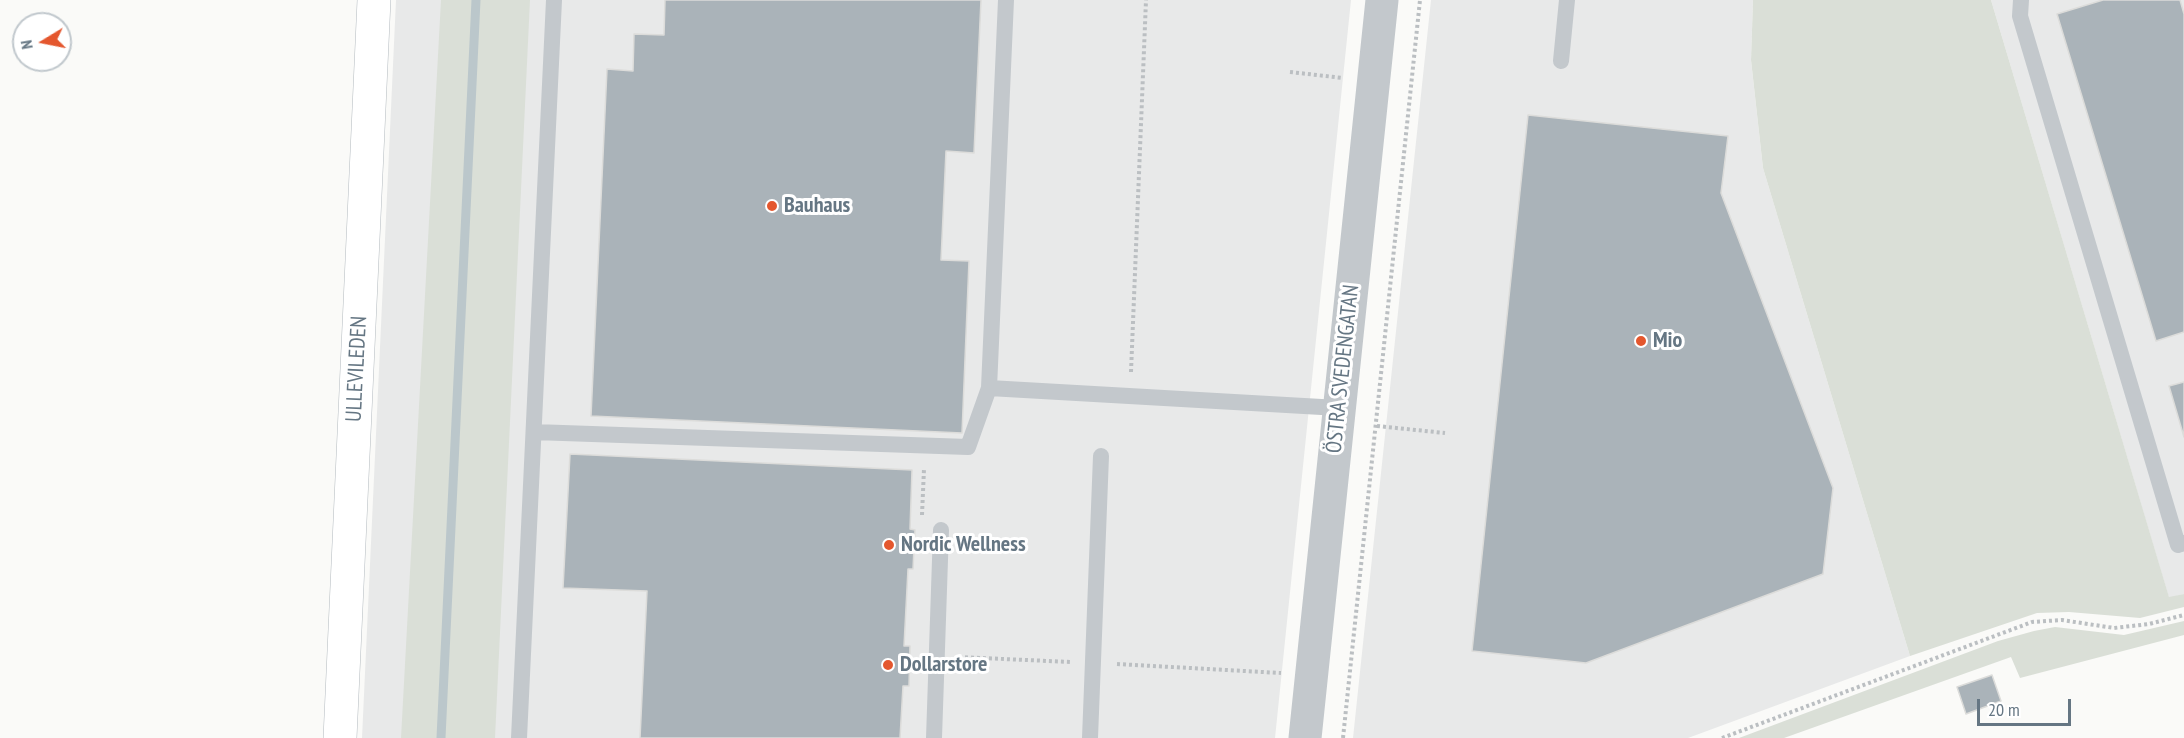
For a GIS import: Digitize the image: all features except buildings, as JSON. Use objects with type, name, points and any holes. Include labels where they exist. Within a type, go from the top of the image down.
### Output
[{"type":"main road","name":"ULLEVILEDEN","points":[[340,738],[374,0]]},
{"type":"street","name":"ÖSTRA SVEDENGATAN","points":[[1305,738],[1382,0]]},
{"type":"lane","points":[[519,738],[554,0]]},
{"type":"lane","points":[[534,432],[968,447],[988,388],[1005,0]]},
{"type":"lane","points":[[1561,61],[1567,0]]},
{"type":"lane","points":[[2021,0],[2020,16],[2160,487],[2178,545],[2184,543]]},
{"type":"lane","points":[[988,388],[1339,408]]},
{"type":"lane","points":[[1090,738],[1101,456]]},
{"type":"lane","points":[[933,738],[941,530]]},
{"type":"path","points":[[1130,396],[1146,0]]},
{"type":"path","points":[[1343,738],[1420,0]]},
{"type":"path","points":[[1377,426],[1444,433]]},
{"type":"path","points":[[1722,738],[2032,622],[2062,620],[2114,628],[2149,624],[2184,615]]},
{"type":"shaded area","points":[[396,0],[1351,0],[1275,738],[362,738]]},
{"type":"shaded area","points":[[441,0],[530,0],[495,738],[401,738]]},
{"type":"shaded area","points":[[1431,0],[1753,0],[1751,60],[1763,168],[1910,656],[1688,738],[1353,738]]},
{"type":"shaded area","points":[[1753,0],[1991,0],[2169,597],[2184,594],[2184,607],[2140,618],[2069,612],[2037,613],[1910,656],[1763,168],[1751,60]]},
{"type":"shaded area","points":[[1991,0],[2184,0],[2184,594],[2169,598]]},
{"type":"shaded area","points":[[2184,621],[2184,635],[2020,678],[2011,657],[1784,738],[1739,738],[1998,641],[2034,631],[2055,627],[2124,635]]},
{"type":"waterway","points":[[441,738],[476,0]]},
{"type":"place","name":"Bauhaus","points":[[772,206]]},
{"type":"place","name":"Mio","points":[[1641,341]]},
{"type":"place","name":"Nordic Wellness","points":[[889,545]]},
{"type":"place","name":"Dollarstore","points":[[888,665]]}]
